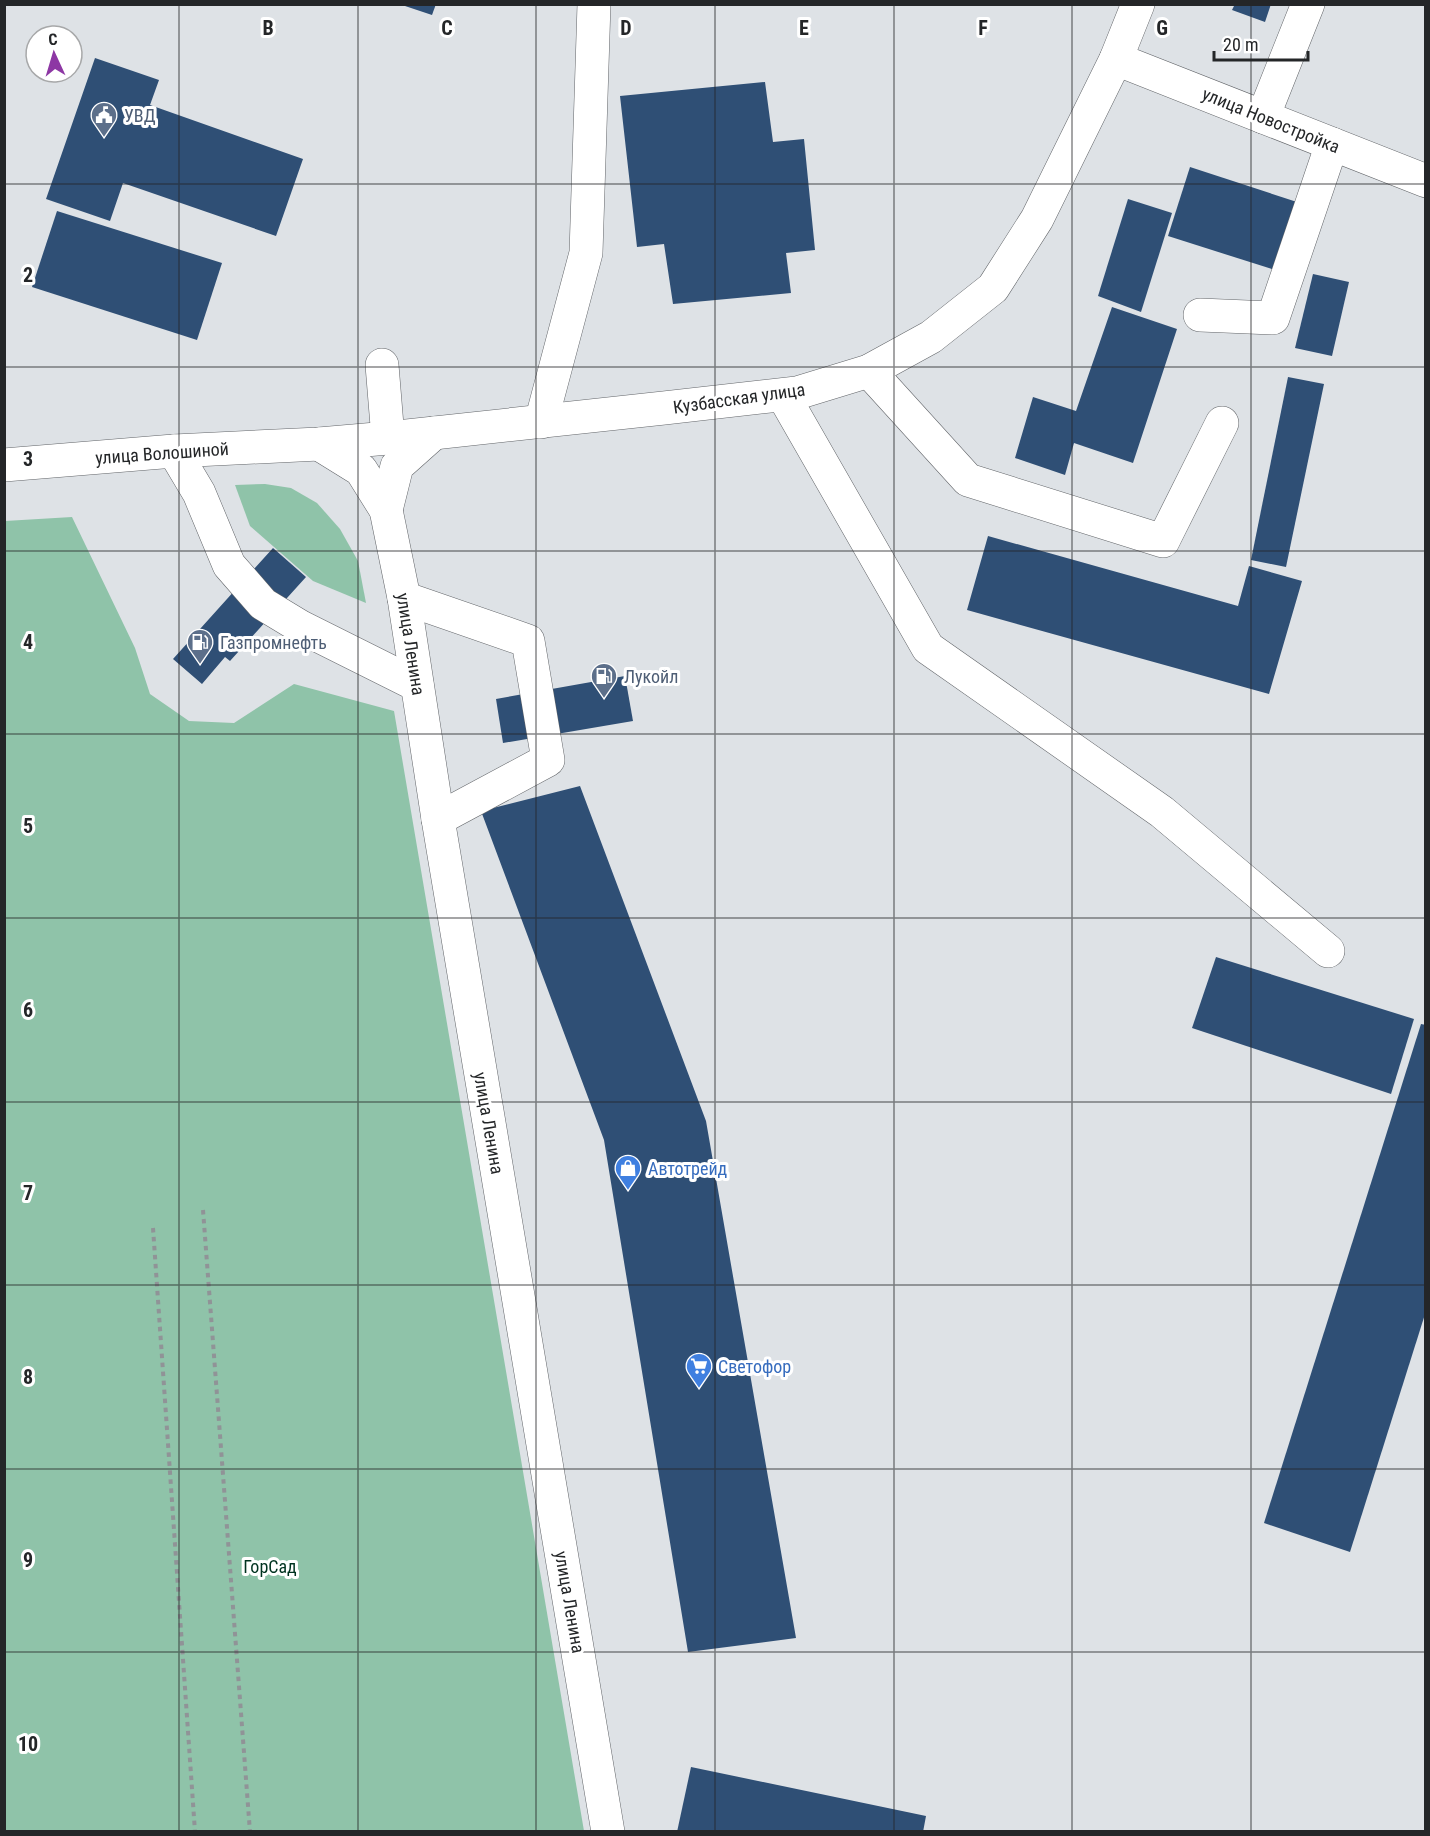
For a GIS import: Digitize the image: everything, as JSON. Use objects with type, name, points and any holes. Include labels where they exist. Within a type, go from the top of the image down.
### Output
[{"type":"street","points":[[541,422],[586,253],[594,4]]},
{"type":"street","name":"Кузбасская улица","points":[[319,444],[783,395],[797,393],[869,371],[931,337],[993,288],[1037,219],[1116,59],[1138,4]]},
{"type":"street","points":[[1263,117],[1308,4]]},
{"type":"street","name":"улица Новостройка","points":[[1116,59],[1425,181]]},
{"type":"street","points":[[1200,315],[1274,318],[1332,144]]},
{"type":"street","points":[[382,365],[388,438]]},
{"type":"street","points":[[869,371],[968,480],[1163,541],[1222,423]]},
{"type":"street","points":[[783,395],[928,648],[1162,812],[1328,951]]},
{"type":"street","points":[[386,510],[397,466],[434,433]]},
{"type":"street","name":"улица Ленина","points":[[319,444],[361,470],[386,510],[404,598],[438,819],[608,1832]]},
{"type":"street","name":"улица Волошиной","points":[[4,465],[319,444]]},
{"type":"street","points":[[174,452],[199,493],[229,565],[263,604],[301,627],[417,685]]},
{"type":"street","points":[[404,598],[528,641],[548,760],[438,819]]},
{"type":"path","points":[[203,1210],[250,1832]]},
{"type":"path","points":[[153,1228],[195,1832]]},
{"type":"green space","points":[[265,484],[291,488],[317,503],[340,529],[358,561],[366,603],[313,581],[250,526],[235,485]]},
{"type":"green space","name":"ГорСад","points":[[72,517],[135,648],[150,694],[189,721],[234,723],[294,684],[394,711],[584,1831],[5,1831],[5,521]]},
{"type":"building","points":[[399,4],[436,4],[432,15]]},
{"type":"building","points":[[1235,4],[1271,4],[1265,22],[1232,10]]},
{"type":"building","points":[[95,58],[159,80],[150,105],[303,159],[276,236],[123,183],[110,221],[46,199]]},
{"type":"building","points":[[765,82],[773,142],[804,139],[815,250],[786,253],[791,293],[673,304],[664,244],[637,247],[620,96]]},
{"type":"building","points":[[1190,167],[1300,203],[1278,271],[1168,236]]},
{"type":"building","points":[[1128,199],[1172,213],[1141,312],[1098,296]]},
{"type":"building","points":[[57,211],[222,263],[197,340],[32,287]]},
{"type":"building","points":[[1313,274],[1349,282],[1332,356],[1295,348]]},
{"type":"building","points":[[1112,307],[1177,329],[1133,463],[1074,443],[1065,475],[1015,458],[1033,397],[1076,411]]},
{"type":"building","points":[[1288,377],[1324,384],[1286,567],[1251,560]]},
{"type":"building","points":[[988,536],[1238,606],[1249,566],[1302,581],[1269,694],[967,610]]},
{"type":"building","points":[[273,548],[306,577],[230,661],[225,657],[202,684],[173,659]]},
{"type":"building","points":[[625,676],[633,721],[503,743],[496,699]]},
{"type":"building","name":"Светофор","points":[[580,786],[706,1121],[796,1638],[688,1652],[604,1140],[481,811]]},
{"type":"building","points":[[1216,957],[1414,1019],[1391,1094],[1192,1028]]},
{"type":"building","points":[[1421,1024],[1426,1025],[1426,1311],[1350,1552],[1264,1523]]},
{"type":"building","points":[[691,1767],[926,1816],[923,1832],[677,1832]]},
{"type":"place","name":"УВД","points":[[104,138]]},
{"type":"place","name":"Газпромнефть","points":[[200,665]]},
{"type":"place","name":"Лукойл","points":[[604,699]]},
{"type":"place","name":"Автотрейд","points":[[628,1191]]},
{"type":"place","name":"Светофор","points":[[699,1389]]}]
